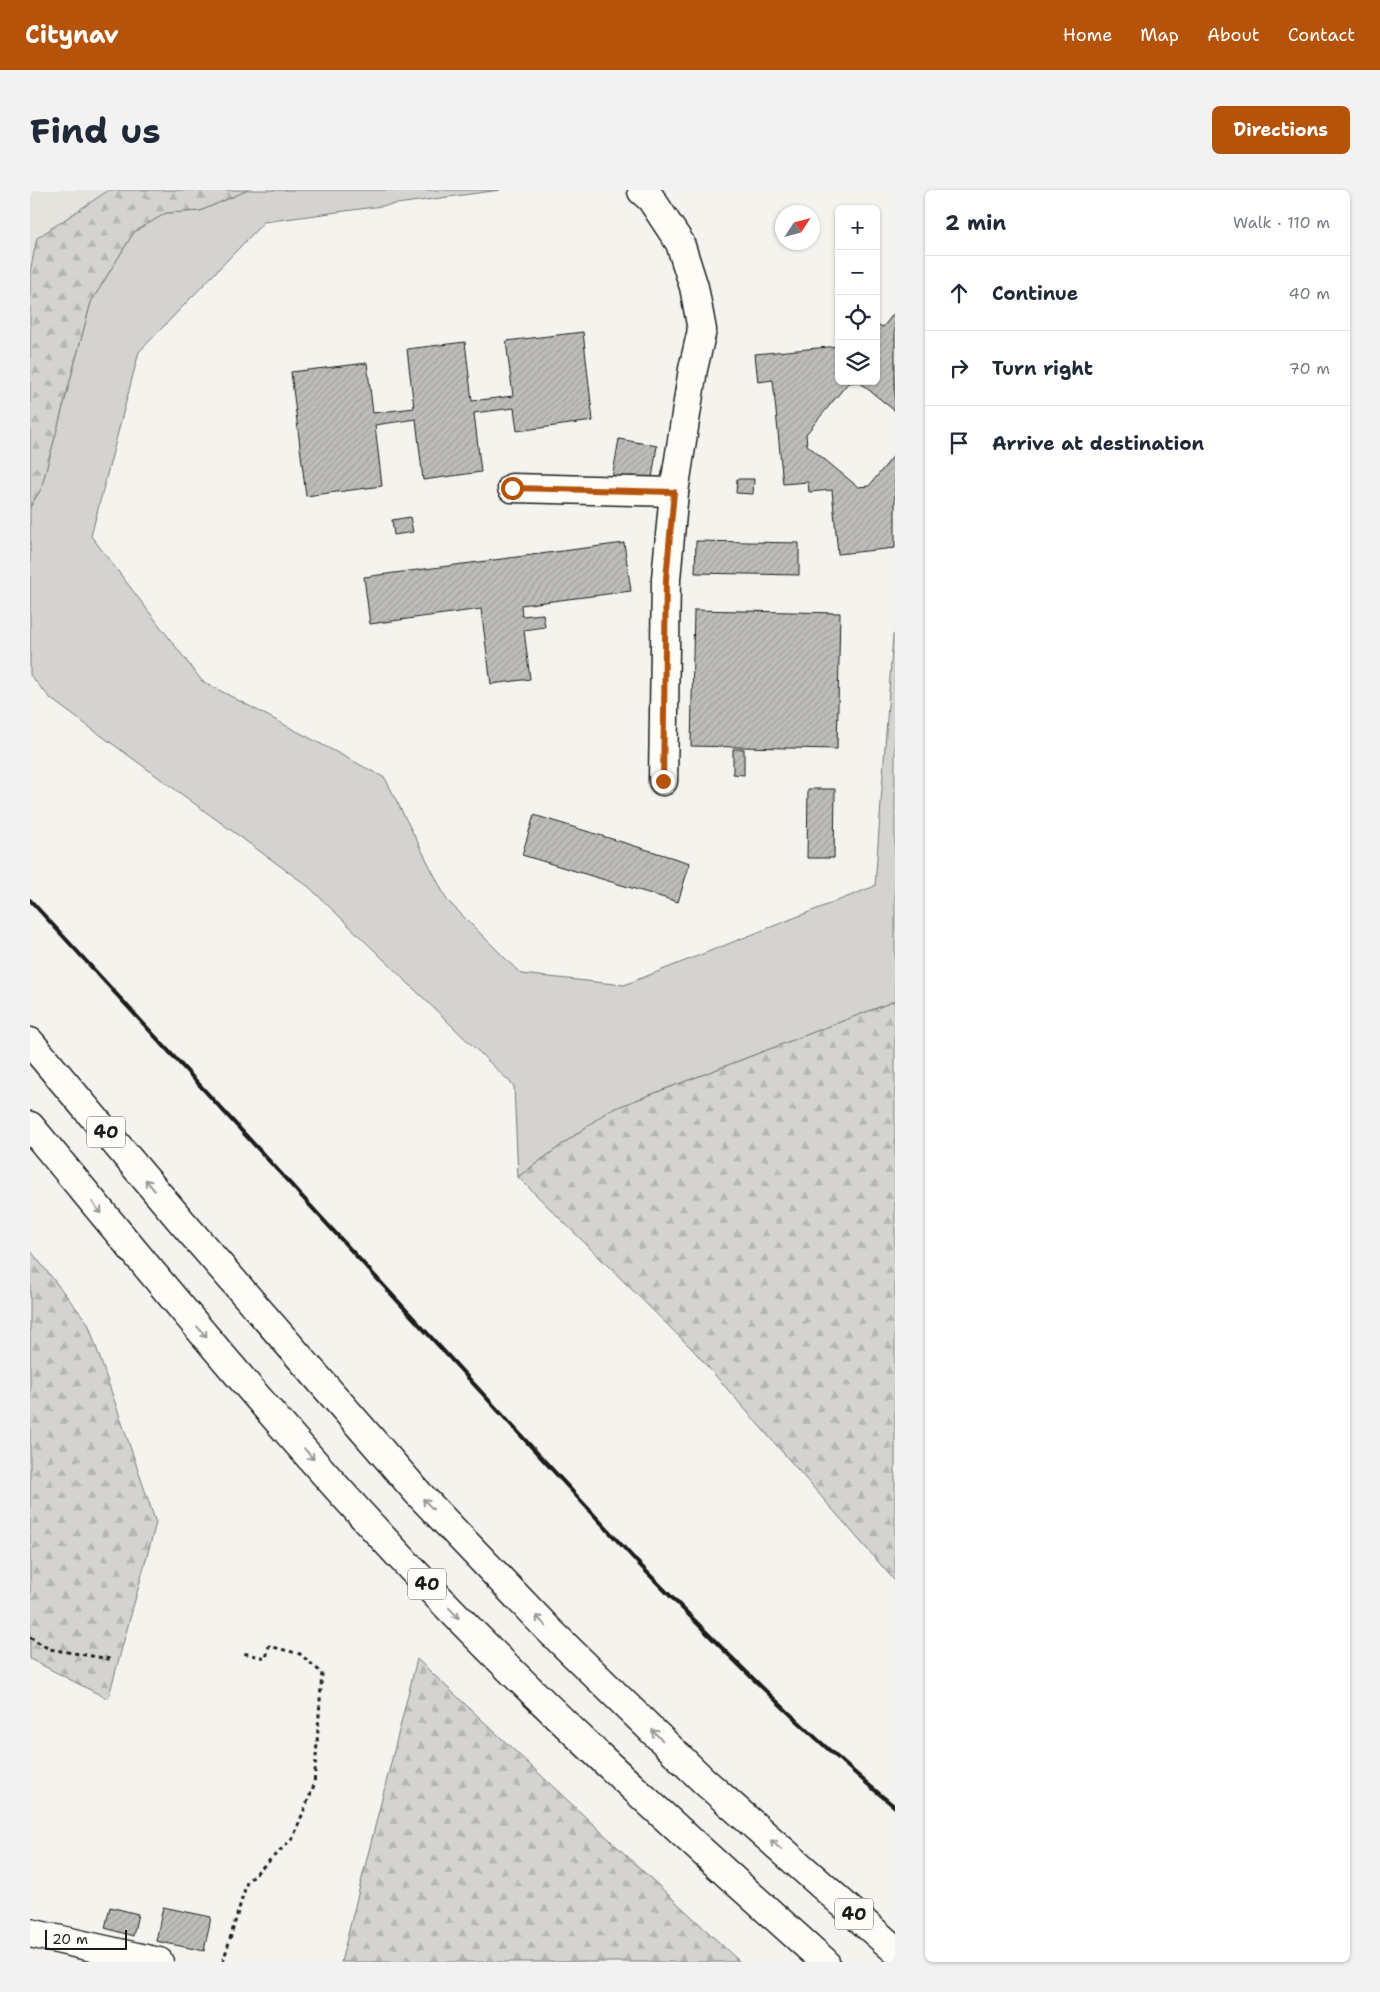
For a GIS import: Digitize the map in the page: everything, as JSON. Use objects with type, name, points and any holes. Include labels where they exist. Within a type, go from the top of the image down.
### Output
[{"type":"main road","points":[[644,190],[642,191],[651,199],[680,243],[694,287],[702,330],[693,369],[674,492],[666,579],[663,781]]},
{"type":"main road","points":[[512,488],[674,492]]},
{"type":"main road","name":"40","points":[[30,1042],[182,1222],[418,1494],[548,1628],[697,1774],[895,1950]]},
{"type":"main road","name":"40","points":[[30,1126],[139,1259],[387,1543],[509,1670],[671,1824],[825,1962]]},
{"type":"main road","points":[[812,1877],[895,1935]]},
{"type":"main road","points":[[30,1934],[159,1962]]},
{"type":"path","points":[[30,1637],[49,1649],[110,1659]]},
{"type":"path","points":[[223,1962],[247,1882],[293,1838],[314,1785],[322,1673],[300,1654],[269,1646],[266,1658],[242,1653]]},
{"type":"shaded area","points":[[30,190],[109,190],[37,238],[30,272]]},
{"type":"green space","points":[[109,190],[248,190],[200,211],[166,213],[134,232],[91,302],[41,489],[30,507],[30,272],[37,238]]},
{"type":"green space","points":[[248,190],[500,190],[264,222],[139,352],[91,536],[202,681],[385,778],[447,900],[521,974],[624,985],[875,886],[893,635],[895,634],[895,1001],[608,1111],[518,1177],[514,1086],[309,887],[51,699],[30,675],[30,507],[41,489],[91,302],[134,232],[166,213],[200,211]]},
{"type":"green space","points":[[895,1001],[895,1581],[694,1351],[518,1177],[608,1111]]},
{"type":"green space","points":[[30,1250],[88,1323],[156,1523],[108,1699],[30,1659]]},
{"type":"green space","points":[[417,1659],[740,1962],[341,1962]]},
{"type":"building","points":[[895,312],[895,411],[863,385],[880,385],[880,326],[883,327]]},
{"type":"building","points":[[583,332],[593,421],[517,431],[514,408],[474,413],[481,472],[423,480],[416,419],[375,425],[382,486],[306,496],[291,372],[367,363],[373,413],[414,408],[407,349],[465,342],[472,401],[513,396],[506,341]]},
{"type":"building","points":[[835,346],[835,385],[846,385],[806,434],[807,445],[858,487],[869,486],[895,454],[895,548],[838,554],[832,490],[809,492],[808,482],[783,484],[773,380],[758,382],[755,354]]},
{"type":"building","points":[[619,439],[657,446],[651,485],[612,479]]},
{"type":"building","points":[[737,479],[754,479],[753,494],[736,493]]},
{"type":"building","points":[[410,517],[413,532],[394,535],[392,520]]},
{"type":"building","points":[[696,541],[799,543],[799,575],[695,573]]},
{"type":"building","points":[[624,543],[631,591],[521,605],[522,616],[543,614],[545,627],[524,630],[530,679],[491,684],[481,609],[370,624],[364,577]]},
{"type":"building","points":[[694,610],[840,613],[837,749],[691,746]]},
{"type":"building","points":[[733,749],[744,749],[744,775],[733,774]]},
{"type":"building","points":[[808,789],[835,789],[834,858],[807,858]]},
{"type":"building","points":[[534,815],[690,863],[678,902],[522,855]]},
{"type":"building","points":[[110,1907],[138,1914],[133,1936],[105,1928]]},
{"type":"building","points":[[163,1907],[211,1917],[204,1951],[156,1941]]},
{"type":"railway","points":[[30,900],[638,1563],[795,1719],[895,1807]]},
{"type":"route","points":[[512,488],[674,492],[666,579],[663,781]]}]
